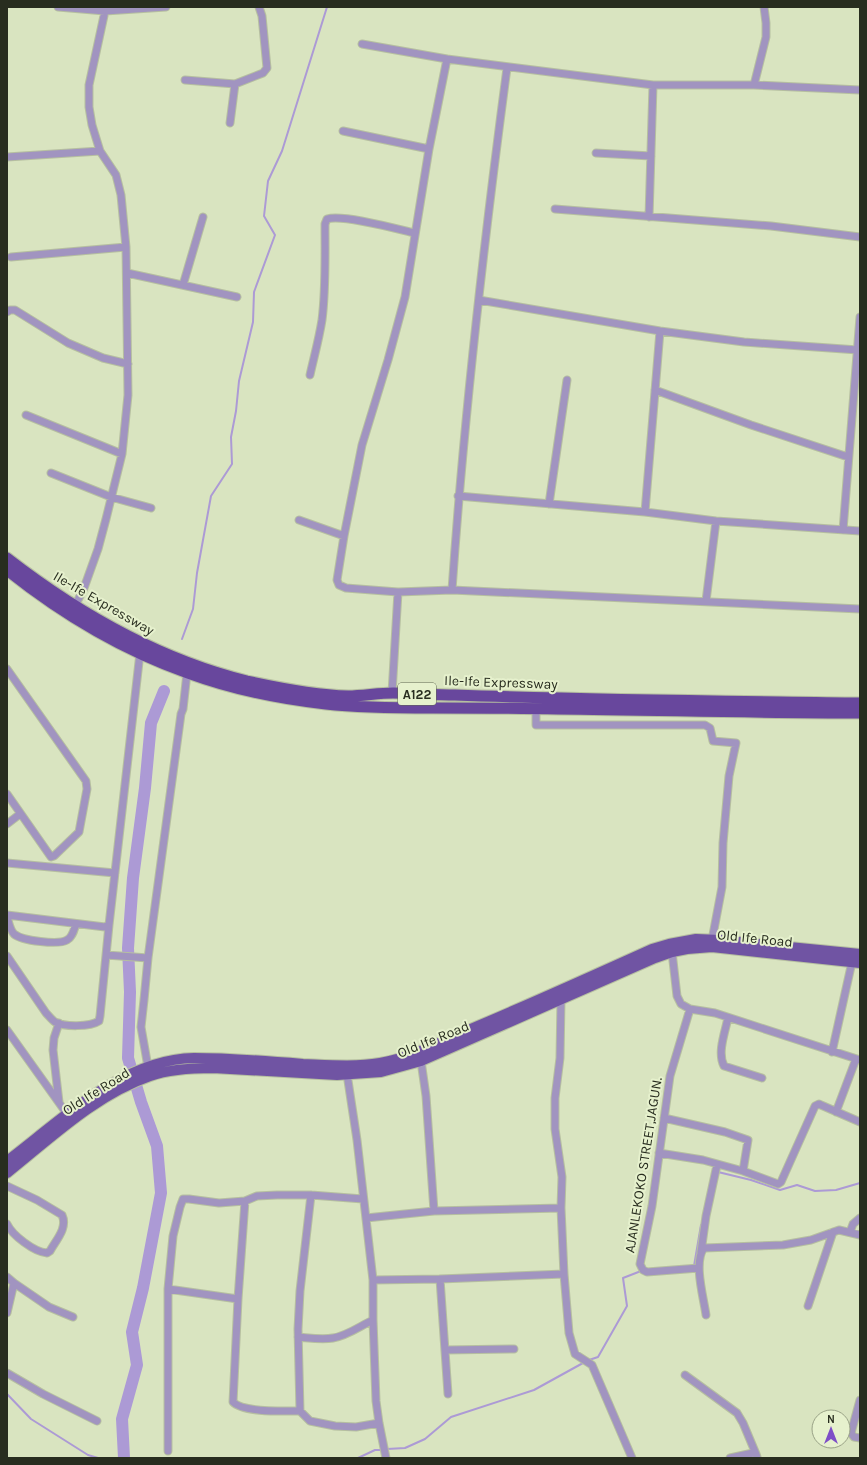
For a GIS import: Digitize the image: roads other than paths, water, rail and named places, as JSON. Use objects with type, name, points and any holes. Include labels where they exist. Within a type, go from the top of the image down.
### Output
[{"type":"highway","name":"Ile-Ife Expressway","points":[[7,558],[75,606],[132,639],[210,670],[247,680],[308,692],[342,696],[392,693],[584,700],[860,703]]},
{"type":"highway","name":"Ile-Ife Expressway","points":[[7,570],[63,611],[94,629],[140,653],[187,673],[254,691],[327,704],[365,707],[860,713]]},
{"type":"main road","name":"Old Ife Road","points":[[7,1162],[67,1114],[94,1095],[131,1079],[173,1070],[192,1063],[220,1068],[347,1074],[381,1072],[421,1061],[494,1024],[652,950],[669,944],[696,939],[860,954]]},
{"type":"main road","name":"Old Ife Road","points":[[7,1173],[72,1121],[148,1067],[172,1062],[337,1066],[380,1063],[400,1059],[561,1000],[655,958],[672,952],[697,948],[712,947],[856,962]]},
{"type":"street","points":[[58,7],[105,11],[113,9],[166,7]]},
{"type":"street","points":[[185,80],[235,84],[263,73],[267,68],[262,16],[259,7]]},
{"type":"street","points":[[754,85],[766,37],[764,7]]},
{"type":"street","points":[[75,606],[84,588],[98,548],[122,454],[128,395],[126,247],[119,185],[116,175],[100,151],[90,117],[89,85],[105,11]]},
{"type":"street","points":[[362,44],[447,60],[653,85],[754,85],[860,90]]},
{"type":"street","points":[[447,60],[414,233],[405,297],[388,360],[362,445],[344,536],[337,580],[339,585],[346,588],[398,592],[452,590],[860,609]]},
{"type":"street","points":[[452,590],[458,496],[479,300],[507,68]]},
{"type":"street","points":[[230,123],[235,84]]},
{"type":"street","points":[[649,217],[653,85]]},
{"type":"street","points":[[344,131],[429,149]]},
{"type":"street","points":[[7,157],[100,151]]},
{"type":"street","points":[[596,153],[651,156]]},
{"type":"street","points":[[555,209],[771,226],[860,237]]},
{"type":"street","points":[[183,285],[203,217]]},
{"type":"street","points":[[310,375],[322,319],[325,274],[325,224],[327,219],[332,217],[354,220],[388,226],[414,233]]},
{"type":"street","points":[[11,257],[126,247]]},
{"type":"street","points":[[127,273],[237,297]]},
{"type":"street","points":[[479,300],[660,331],[744,342],[858,350]]},
{"type":"street","points":[[7,312],[14,310],[68,343],[103,358],[128,364]]},
{"type":"street","points":[[844,530],[848,457],[860,317]]},
{"type":"street","points":[[645,512],[660,331]]},
{"type":"street","points":[[549,504],[567,380]]},
{"type":"street","points":[[655,390],[751,425],[848,457]]},
{"type":"street","points":[[26,415],[122,454]]},
{"type":"street","points":[[51,473],[111,497],[151,508]]},
{"type":"street","points":[[458,496],[645,512],[716,521],[860,531]]},
{"type":"street","points":[[299,520],[344,536]]},
{"type":"street","points":[[706,602],[716,521]]},
{"type":"street","points":[[392,693],[398,592]]},
{"type":"street","points":[[7,956],[46,1013],[54,1021],[83,1026],[99,1022],[108,955],[109,925],[118,839],[140,653]]},
{"type":"street","points":[[7,669],[49,727],[87,784],[79,834],[51,857]]},
{"type":"street","points":[[148,1067],[141,1027],[146,958],[187,673]]},
{"type":"street","points":[[536,709],[536,724],[705,725],[710,728],[713,741],[736,743],[729,776],[723,842],[722,887],[712,940]]},
{"type":"street","points":[[7,794],[51,857],[51,867]]},
{"type":"street","points":[[7,824],[20,814]]},
{"type":"street","points":[[7,863],[115,873]]},
{"type":"street","points":[[76,924],[72,935],[68,940],[60,942],[40,941],[21,938],[14,934],[7,916],[76,924],[105,928],[109,925]]},
{"type":"street","points":[[672,952],[677,996],[681,1004],[690,1009],[716,1014],[858,1059],[836,1112]]},
{"type":"street","points":[[108,955],[146,958]]},
{"type":"street","points":[[832,1052],[856,962]]},
{"type":"street","points":[[561,1000],[560,1058],[555,1098],[556,1135],[562,1177],[561,1208],[564,1274],[569,1333],[574,1354],[592,1366],[632,1458]]},
{"type":"street","name":"AJANLEKOKO STREET,JAGUN.","points":[[690,1009],[670,1076],[658,1152],[652,1206],[640,1264],[643,1270],[647,1272],[699,1268]]},
{"type":"street","points":[[728,1018],[721,1054],[724,1066],[762,1078]]},
{"type":"street","points":[[59,1023],[54,1038],[59,1102]]},
{"type":"street","points":[[7,1030],[67,1114]]},
{"type":"street","points":[[421,1061],[426,1096],[434,1211]]},
{"type":"street","points":[[347,1074],[357,1140],[373,1280],[376,1401],[386,1458]]},
{"type":"street","points":[[658,1152],[703,1160],[743,1171],[778,1184],[781,1182],[816,1106],[821,1105],[860,1122]]},
{"type":"street","points":[[664,1118],[725,1132],[748,1140],[743,1171]]},
{"type":"street","points":[[706,1316],[699,1268],[706,1216],[717,1165]]},
{"type":"street","points":[[7,1187],[37,1200],[62,1215],[64,1224],[50,1251],[47,1253],[38,1251],[22,1240],[9,1229],[7,1224]]},
{"type":"street","points":[[168,1451],[168,1288],[173,1236],[183,1199],[219,1203],[245,1200],[257,1196],[311,1195],[363,1199]]},
{"type":"street","points":[[300,1411],[298,1337],[300,1292],[311,1195]]},
{"type":"street","points":[[245,1200],[233,1402],[236,1406],[254,1409],[300,1411],[310,1421],[335,1426],[356,1428],[379,1423]]},
{"type":"street","points":[[366,1218],[434,1211],[561,1208]]},
{"type":"street","points":[[850,1232],[853,1224],[860,1218]]},
{"type":"street","points":[[701,1252],[704,1248],[713,1247],[783,1245],[811,1240],[839,1230],[860,1235]]},
{"type":"street","points":[[808,1306],[833,1232]]},
{"type":"street","points":[[373,1280],[564,1274]]},
{"type":"street","points":[[7,1278],[48,1307],[74,1317]]},
{"type":"street","points":[[440,1279],[448,1394]]},
{"type":"street","points":[[7,1314],[14,1284]]},
{"type":"street","points":[[168,1288],[238,1299]]},
{"type":"street","points":[[298,1337],[326,1339],[334,1338],[373,1320]]},
{"type":"street","points":[[445,1350],[514,1349]]},
{"type":"street","points":[[7,1373],[43,1394],[97,1421]]},
{"type":"street","points":[[685,1375],[737,1413],[743,1422],[756,1456]]},
{"type":"street","points":[[860,1400],[851,1433],[854,1437],[860,1438]]},
{"type":"street","points":[[730,1458],[751,1453],[756,1456]]},
{"type":"waterway","points":[[182,639],[193,609],[197,573],[211,496],[232,464],[231,437],[236,411],[239,381],[253,322],[254,292],[275,235],[264,216],[268,181],[282,151],[327,7]]},
{"type":"waterway","points":[[124,1458],[122,1419],[137,1365],[132,1332],[143,1288],[161,1193],[157,1146],[141,1102],[128,1058],[130,992],[128,948],[133,878],[145,788],[151,723],[164,691]]},
{"type":"waterway","points":[[718,1172],[751,1180],[780,1190],[797,1185],[815,1191],[836,1190],[860,1183]]},
{"type":"waterway","points":[[694,1266],[701,1225]]},
{"type":"waterway","points":[[589,1360],[598,1357],[627,1306],[623,1278],[641,1271]]},
{"type":"waterway","points":[[387,1449],[405,1448],[425,1439],[451,1417],[534,1390],[583,1363]]},
{"type":"waterway","points":[[7,1394],[31,1419],[88,1455],[98,1458]]},
{"type":"waterway","points":[[358,1458],[375,1450],[383,1450]]}]
